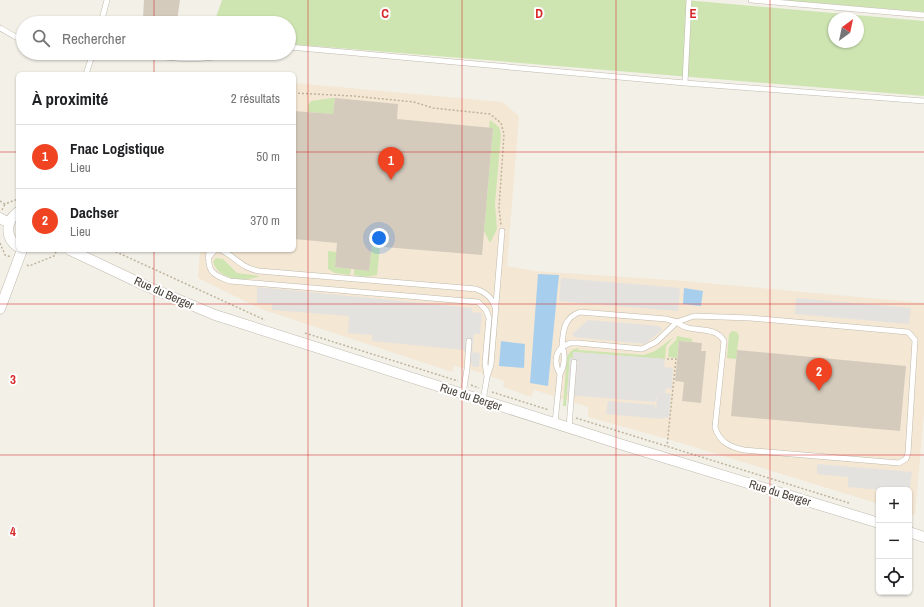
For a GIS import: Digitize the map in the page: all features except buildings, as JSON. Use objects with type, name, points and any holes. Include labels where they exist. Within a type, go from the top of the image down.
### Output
[{"type":"street","points":[[16,213],[5,220],[9,236],[16,245]]},
{"type":"street","points":[[0,308],[21,252]]},
{"type":"street","name":"Rue du Berger","points":[[74,252],[194,307],[483,401],[876,522]]},
{"type":"street","points":[[912,533],[924,537]]},
{"type":"lane","points":[[103,16],[107,0]]},
{"type":"lane","points":[[685,83],[689,0]]},
{"type":"lane","points":[[751,0],[924,15]]},
{"type":"lane","points":[[0,28],[16,37]]},
{"type":"lane","points":[[296,48],[685,83],[924,101]]},
{"type":"lane","points":[[87,72],[91,60]]},
{"type":"lane","points":[[487,377],[491,365],[502,231]]},
{"type":"lane","points":[[208,252],[208,265],[212,272],[230,281],[478,302],[486,310],[489,318],[485,362],[487,377],[483,401]]},
{"type":"lane","points":[[208,259],[213,252]]},
{"type":"lane","points":[[224,252],[240,264],[250,269],[259,271],[464,286],[482,291],[491,298],[496,306]]},
{"type":"lane","points":[[556,423],[560,374],[563,371],[564,356],[562,347],[563,326],[573,314],[580,312],[666,318],[677,322],[683,327],[713,331],[724,341],[715,427],[719,437],[724,442],[744,450],[899,463],[906,459],[908,453],[915,340],[908,332],[750,318],[694,316],[677,322],[656,342],[642,349],[578,343],[562,347]]},
{"type":"lane","points":[[463,394],[469,341]]},
{"type":"lane","points":[[569,427],[574,362]]},
{"type":"path","points":[[296,93],[353,96],[414,102],[433,108],[490,114],[500,124],[504,134],[499,208],[502,231]]},
{"type":"path","points":[[0,201],[5,204],[16,200]]},
{"type":"path","points":[[116,252],[269,322]]},
{"type":"path","points":[[304,333],[537,406]]},
{"type":"path","points":[[666,359],[676,360],[667,446]]},
{"type":"path","points":[[585,421],[848,503]]},
{"type":"shaded area","points":[[296,83],[502,102],[519,116],[507,266],[535,271],[684,281],[924,303],[924,413],[915,515],[912,514],[912,487],[876,487],[876,503],[671,440],[588,417],[588,407],[534,390],[531,397],[503,387],[504,381],[472,370],[454,366],[452,372],[261,309],[198,278],[200,252],[296,252]]},
{"type":"shaded area","points":[[561,278],[680,288],[678,311],[559,301]]},
{"type":"shaded area","points":[[257,287],[472,308],[472,312],[482,313],[480,334],[474,334],[472,352],[480,353],[479,367],[473,367],[464,350],[372,341],[372,335],[348,333],[349,316],[272,310],[272,304],[257,303]]},
{"type":"shaded area","points":[[796,298],[911,308],[909,324],[795,314]]},
{"type":"shaded area","points":[[588,320],[659,326],[662,330],[645,344],[575,337],[572,334]]},
{"type":"shaded area","points":[[573,352],[665,359],[664,367],[673,368],[672,389],[666,388],[665,393],[671,394],[669,418],[663,417],[663,419],[606,414],[608,401],[655,405],[656,411],[657,396],[655,402],[567,395],[570,358],[573,358]]},
{"type":"shaded area","points":[[817,464],[912,472],[910,487],[876,487],[876,490],[848,487],[848,477],[817,474]]},
{"type":"green space","points":[[222,0],[685,0],[828,13],[828,48],[864,48],[864,16],[924,21],[924,96],[296,45],[296,16],[216,16]]},
{"type":"green space","points":[[781,0],[924,0],[924,12]]},
{"type":"green space","points":[[335,98],[333,114],[308,112],[308,105],[311,101]]},
{"type":"green space","points":[[490,120],[499,127],[501,134],[495,204],[497,229],[490,243],[484,231],[493,128],[489,128]]},
{"type":"green space","points":[[372,246],[380,246],[377,275],[366,277],[354,275],[354,269],[369,271]]},
{"type":"green space","points":[[328,251],[337,252],[335,267],[351,269],[350,275],[335,273],[328,269]]},
{"type":"green space","points":[[216,258],[223,259],[237,273],[260,276],[240,279],[227,276],[216,268],[213,262]]},
{"type":"green space","points":[[732,331],[737,332],[739,336],[736,359],[727,358],[729,334]]},
{"type":"green space","points":[[677,336],[692,339],[692,342],[679,341],[677,358],[668,357],[669,347],[676,340]]},
{"type":"green space","points":[[674,337],[666,346],[665,359],[573,352],[573,358],[570,358],[566,406],[563,406],[567,356],[572,350],[577,348],[579,350],[644,355],[655,351]]},
{"type":"water","points":[[538,274],[559,275],[548,386],[530,383]]},
{"type":"water","points":[[684,288],[703,291],[701,306],[683,304]]},
{"type":"water","points":[[501,341],[525,344],[524,368],[499,366]]},
{"type":"place","name":"Fnac Logistique","points":[[391,180]]},
{"type":"place","name":"Dachser","points":[[819,391]]}]
